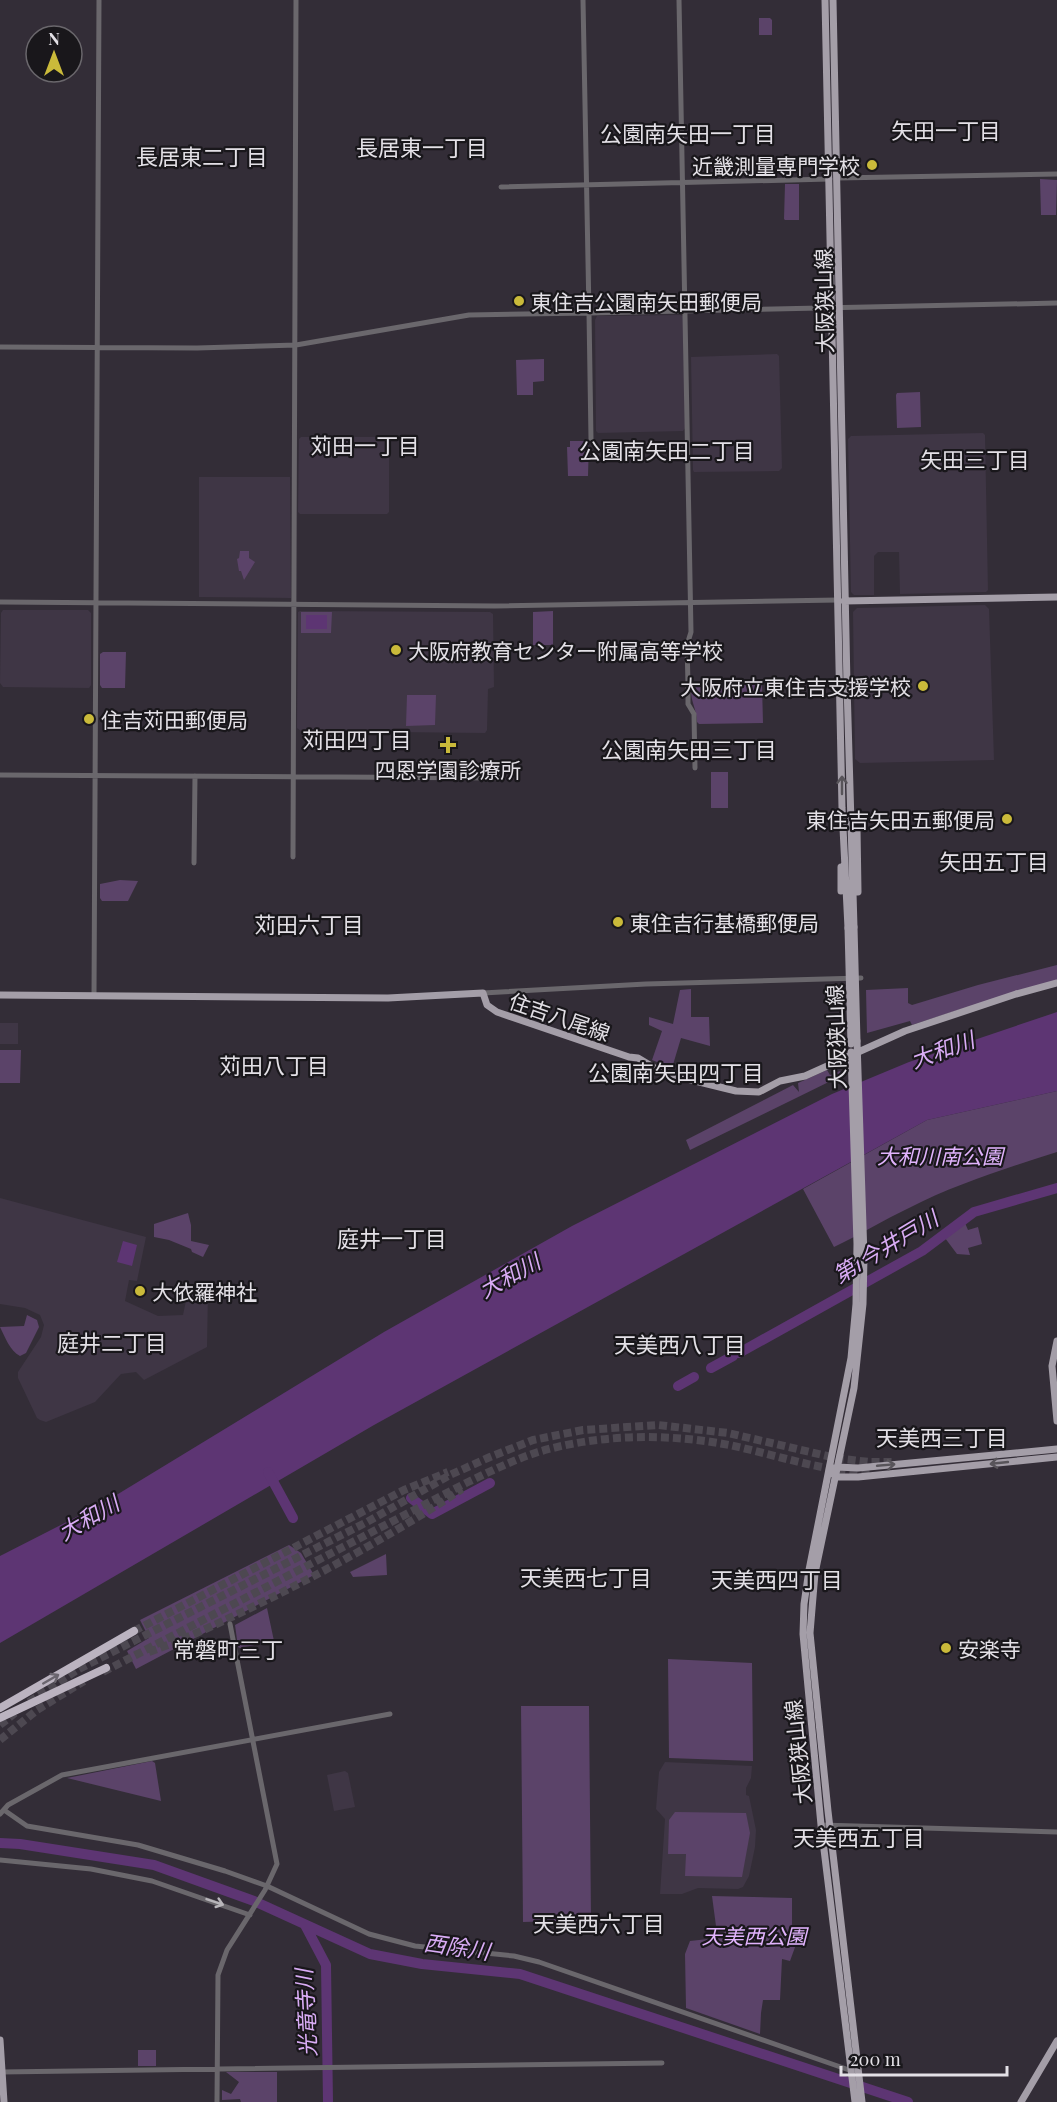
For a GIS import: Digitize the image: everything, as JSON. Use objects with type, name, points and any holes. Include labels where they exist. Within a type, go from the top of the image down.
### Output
[{"type":"highway","points":[[0,1708],[134,1631]]},
{"type":"highway","points":[[0,1718],[106,1668]]},
{"type":"main road","name":"大阪狭山線","points":[[825,0],[834,179]]},
{"type":"main road","name":"大阪狭山線","points":[[833,0],[842,600],[842,808],[851,927]]},
{"type":"main road","points":[[842,600],[1057,597]]},
{"type":"main road","name":"大阪狭山線","points":[[825,1825],[810,1633],[815,1573],[854,1388],[860,1304],[851,927],[852,808],[842,600]]},
{"type":"main road","points":[[841,891],[842,808]]},
{"type":"main road","points":[[852,808],[857,827],[858,892]]},
{"type":"main road","name":"住吉八尾線","points":[[0,995],[388,998],[483,993],[487,1005],[497,1012],[629,1058],[638,1058],[669,1075],[736,1091],[759,1092],[780,1081],[805,1076],[931,1022],[1057,983]]},
{"type":"main road","name":"大阪狭山線","points":[[857,2101],[803,1634],[808,1570],[860,1304]]},
{"type":"main road","points":[[1057,1341],[1052,1366],[1057,1421]]},
{"type":"main road","points":[[1057,1449],[858,1468],[837,1467],[829,1471],[836,1477],[858,1477],[1057,1457]]},
{"type":"main road","points":[[0,2040],[4,2102]]},
{"type":"main road","points":[[1021,2102],[1057,2042]]},
{"type":"street","points":[[94,996],[99,0]]},
{"type":"street","points":[[293,857],[296,0]]},
{"type":"street","points":[[583,0],[591,439]]},
{"type":"street","points":[[679,0],[691,632],[687,645],[687,684],[688,704],[694,714],[695,768]]},
{"type":"street","points":[[501,187],[1057,174]]},
{"type":"street","points":[[0,347],[197,348],[296,345],[469,315],[1057,303]]},
{"type":"street","points":[[0,602],[495,606],[842,600]]},
{"type":"street","points":[[0,775],[502,778]]},
{"type":"street","points":[[195,776],[195,863]]},
{"type":"street","points":[[483,993],[646,984],[861,978]]},
{"type":"street","points":[[217,2102],[218,1975],[227,1950],[266,1888],[277,1864],[230,1624]]},
{"type":"street","points":[[390,1714],[62,1775],[14,1802],[2,1812],[27,1826],[138,1845],[214,1867],[369,1934],[415,1946],[514,1956],[540,1962],[855,2074]]},
{"type":"street","points":[[825,1825],[1057,1832]]},
{"type":"street","points":[[0,1860],[91,1869],[152,1881],[251,1913]]},
{"type":"street","points":[[1,2072],[662,2063]]},
{"type":"shaded area","points":[[597,316],[683,316],[685,428],[683,431],[598,433],[596,431],[595,320]]},
{"type":"shaded area","points":[[777,354],[779,356],[782,468],[779,471],[694,472],[691,357]]},
{"type":"shaded area","points":[[983,433],[985,435],[988,590],[986,592],[900,594],[899,552],[878,552],[874,556],[874,595],[854,595],[851,592],[848,439],[851,436]]},
{"type":"shaded area","points":[[301,437],[387,437],[389,440],[389,512],[387,514],[300,514],[298,512],[299,439]]},
{"type":"shaded area","points":[[199,477],[290,477],[291,598],[199,597]]},
{"type":"shaded area","name":"大阪府立東住吉支援学校","points":[[985,605],[989,609],[994,760],[860,763],[855,759],[853,612],[857,608]]},
{"type":"shaded area","points":[[3,610],[88,610],[91,613],[91,685],[89,688],[3,687],[0,683],[1,613]]},
{"type":"shaded area","name":"大阪府教育センター附属高等学校","points":[[298,612],[490,612],[493,614],[494,687],[488,689],[487,730],[485,733],[301,731],[297,728]]},
{"type":"shaded area","points":[[0,1023],[18,1023],[18,1044],[0,1044]]},
{"type":"shaded area","points":[[0,1198],[146,1237],[137,1281],[129,1280],[125,1301],[158,1316],[183,1315],[187,1296],[208,1292],[207,1347],[144,1380],[136,1372],[121,1374],[95,1402],[46,1422],[37,1418],[18,1378],[18,1372],[41,1337],[44,1325],[40,1315],[25,1308],[0,1304]]},
{"type":"shaded area","points":[[665,1762],[752,1766],[746,1795],[749,1796],[756,1830],[755,1847],[749,1876],[743,1887],[738,1889],[698,1888],[682,1894],[660,1894],[665,1819],[656,1809],[659,1772]]},
{"type":"shaded area","points":[[345,1771],[348,1773],[355,1807],[334,1811],[327,1775]]},
{"type":"green space","points":[[759,18],[772,20],[772,35],[759,35]]},
{"type":"green space","points":[[1040,179],[1057,180],[1056,215],[1041,215]]},
{"type":"green space","points":[[785,184],[799,184],[799,220],[784,219]]},
{"type":"green space","points":[[544,359],[544,381],[533,382],[533,395],[517,395],[516,360]]},
{"type":"green space","points":[[920,392],[921,427],[897,428],[897,393]]},
{"type":"green space","points":[[570,441],[589,441],[588,476],[568,476],[567,447],[570,447]]},
{"type":"green space","points":[[240,551],[249,551],[249,558],[255,562],[244,580],[239,571],[237,559]]},
{"type":"green space","points":[[553,611],[553,645],[533,645],[533,612]]},
{"type":"green space","points":[[301,612],[332,612],[331,633],[301,633]]},
{"type":"green space","points":[[126,652],[125,688],[102,688],[100,685],[100,654]]},
{"type":"green space","points":[[692,683],[762,685],[763,723],[699,724],[692,698]]},
{"type":"green space","points":[[407,695],[436,695],[435,725],[406,726]]},
{"type":"green space","points":[[711,772],[728,772],[728,808],[711,808]]},
{"type":"green space","points":[[120,880],[138,881],[128,901],[102,901],[100,884]]},
{"type":"green space","points":[[1057,965],[1057,981],[912,1025],[910,1021],[867,1033],[866,990],[908,988],[908,1003],[912,1005]]},
{"type":"green space","points":[[691,989],[691,1017],[709,1017],[710,1046],[681,1038],[672,1068],[652,1060],[662,1031],[649,1025],[649,1017],[673,1024],[680,990]]},
{"type":"green space","points":[[0,1050],[21,1050],[20,1083],[0,1083]]},
{"type":"green space","points":[[827,1070],[830,1075],[840,1071],[843,1075],[690,1150],[686,1140],[793,1085],[799,1092],[798,1083]]},
{"type":"green space","name":"大和川南公園","points":[[1057,1091],[1057,1152],[945,1191],[834,1247],[803,1189],[927,1120]]},
{"type":"green space","points":[[188,1213],[191,1241],[209,1245],[203,1257],[169,1240],[154,1237],[154,1224]]},
{"type":"green space","points":[[965,1223],[968,1230],[978,1227],[982,1244],[968,1248],[970,1255],[957,1254],[945,1238]]},
{"type":"green space","points":[[27,1315],[37,1320],[39,1327],[26,1353],[20,1356],[11,1347],[0,1327],[24,1326]]},
{"type":"green space","points":[[289,1545],[301,1553],[314,1575],[136,1669],[127,1651],[149,1638],[140,1620]]},
{"type":"green space","points":[[386,1554],[387,1575],[353,1577],[350,1572]]},
{"type":"green space","points":[[267,1608],[274,1641],[238,1647],[235,1625]]},
{"type":"green space","points":[[668,1659],[752,1663],[753,1761],[669,1758]]},
{"type":"green space","points":[[521,1706],[589,1706],[591,1920],[523,1922]]},
{"type":"green space","points":[[152,1761],[155,1763],[161,1801],[67,1778]]},
{"type":"green space","points":[[675,1812],[746,1813],[750,1833],[742,1877],[685,1876],[686,1854],[668,1854],[669,1820]]},
{"type":"green space","name":"天美西公園","points":[[712,1896],[792,1898],[790,1936],[798,1939],[790,1961],[782,1959],[780,2000],[763,2000],[760,2034],[686,2008],[685,1954],[690,1941],[708,1939],[718,1941]]},
{"type":"green space","points":[[138,2050],[156,2050],[156,2066],[138,2066]]},
{"type":"green space","points":[[226,2072],[277,2072],[277,2102],[222,2100],[222,2090],[231,2094],[239,2082]]},
{"type":"water","points":[[306,615],[327,615],[327,629],[306,629]]},
{"type":"water","name":"大和川","points":[[1057,1012],[1057,1091],[927,1120],[374,1425],[0,1643],[0,1556],[100,1505],[384,1332],[572,1226],[832,1094],[909,1062]]},
{"type":"water","points":[[123,1241],[137,1245],[132,1266],[117,1262]]},
{"type":"waterway","name":"第1今井戸川","points":[[739,1353],[922,1251],[974,1212],[1057,1188]]},
{"type":"waterway","name":"第1今井戸川","points":[[711,1368],[733,1356]]},
{"type":"waterway","name":"第1今井戸川","points":[[678,1386],[694,1377]]},
{"type":"waterway","name":"第1今井戸川","points":[[268,1472],[293,1518]]},
{"type":"waterway","name":"第1今井戸川","points":[[411,1498],[432,1514],[490,1483]]},
{"type":"waterway","name":"西除川","points":[[0,1843],[20,1844],[154,1865],[254,1901],[370,1954],[422,1964],[520,1974],[908,2102]]},
{"type":"waterway","name":"光竜寺川","points":[[305,1925],[326,1965],[328,2102]]},
{"type":"tunnel","points":[[29,1702],[77,1670],[367,1522],[450,1475],[533,1440],[583,1430],[658,1425],[728,1433],[836,1458],[893,1462]]},
{"type":"tunnel","points":[[103,1672],[466,1483],[510,1462],[561,1446],[633,1437],[682,1438],[729,1445],[837,1470],[873,1473]]},
{"type":"tunnel","points":[[134,1631],[404,1490],[448,1472]]},
{"type":"tunnel","points":[[149,1652],[215,1625],[303,1582],[395,1531],[462,1489]]},
{"type":"tunnel","points":[[0,1740],[37,1710],[84,1681]]},
{"type":"tunnel","points":[[0,1725],[15,1713]]},
{"type":"place","name":"近畿測量専門学校","points":[[872,165]]},
{"type":"place","name":"東住吉公園南矢田郵便局","points":[[519,301]]},
{"type":"place","name":"大阪府教育センター附属高等学校","points":[[396,650]]},
{"type":"place","name":"大阪府立東住吉支援学校","points":[[923,686]]},
{"type":"place","name":"住吉苅田郵便局","points":[[89,719]]},
{"type":"place","name":"四恩学園診療所","points":[[448,745]]},
{"type":"place","name":"東住吉矢田五郵便局","points":[[1007,819]]},
{"type":"place","name":"東住吉行基橋郵便局","points":[[618,922]]},
{"type":"place","name":"大依羅神社","points":[[140,1291]]},
{"type":"place","name":"安楽寺","points":[[946,1648]]},
{"type":"district","name":"矢田一丁目","points":[[946,130]]},
{"type":"district","name":"公園南矢田一丁目","points":[[688,133]]},
{"type":"district","name":"長居東一丁目","points":[[422,147]]},
{"type":"district","name":"長居東二丁目","points":[[202,156]]},
{"type":"district","name":"苅田一丁目","points":[[365,445]]},
{"type":"district","name":"公園南矢田二丁目","points":[[667,450]]},
{"type":"district","name":"矢田三丁目","points":[[975,459]]},
{"type":"district","name":"苅田四丁目","points":[[357,739]]},
{"type":"district","name":"公園南矢田三丁目","points":[[689,749]]},
{"type":"district","name":"矢田五丁目","points":[[994,861]]},
{"type":"district","name":"苅田六丁目","points":[[309,924]]},
{"type":"district","name":"苅田八丁目","points":[[274,1065]]},
{"type":"district","name":"公園南矢田四丁目","points":[[676,1072]]},
{"type":"district","name":"庭井一丁目","points":[[392,1238]]},
{"type":"district","name":"庭井二丁目","points":[[112,1342]]},
{"type":"district","name":"天美西八丁目","points":[[680,1344]]},
{"type":"district","name":"天美西三丁目","points":[[942,1437]]},
{"type":"district","name":"天美西七丁目","points":[[586,1577]]},
{"type":"district","name":"天美西四丁目","points":[[777,1579]]},
{"type":"district","name":"常磐町三丁","points":[[228,1649]]},
{"type":"district","name":"天美西五丁目","points":[[859,1837]]},
{"type":"district","name":"天美西六丁目","points":[[599,1923]]}]
